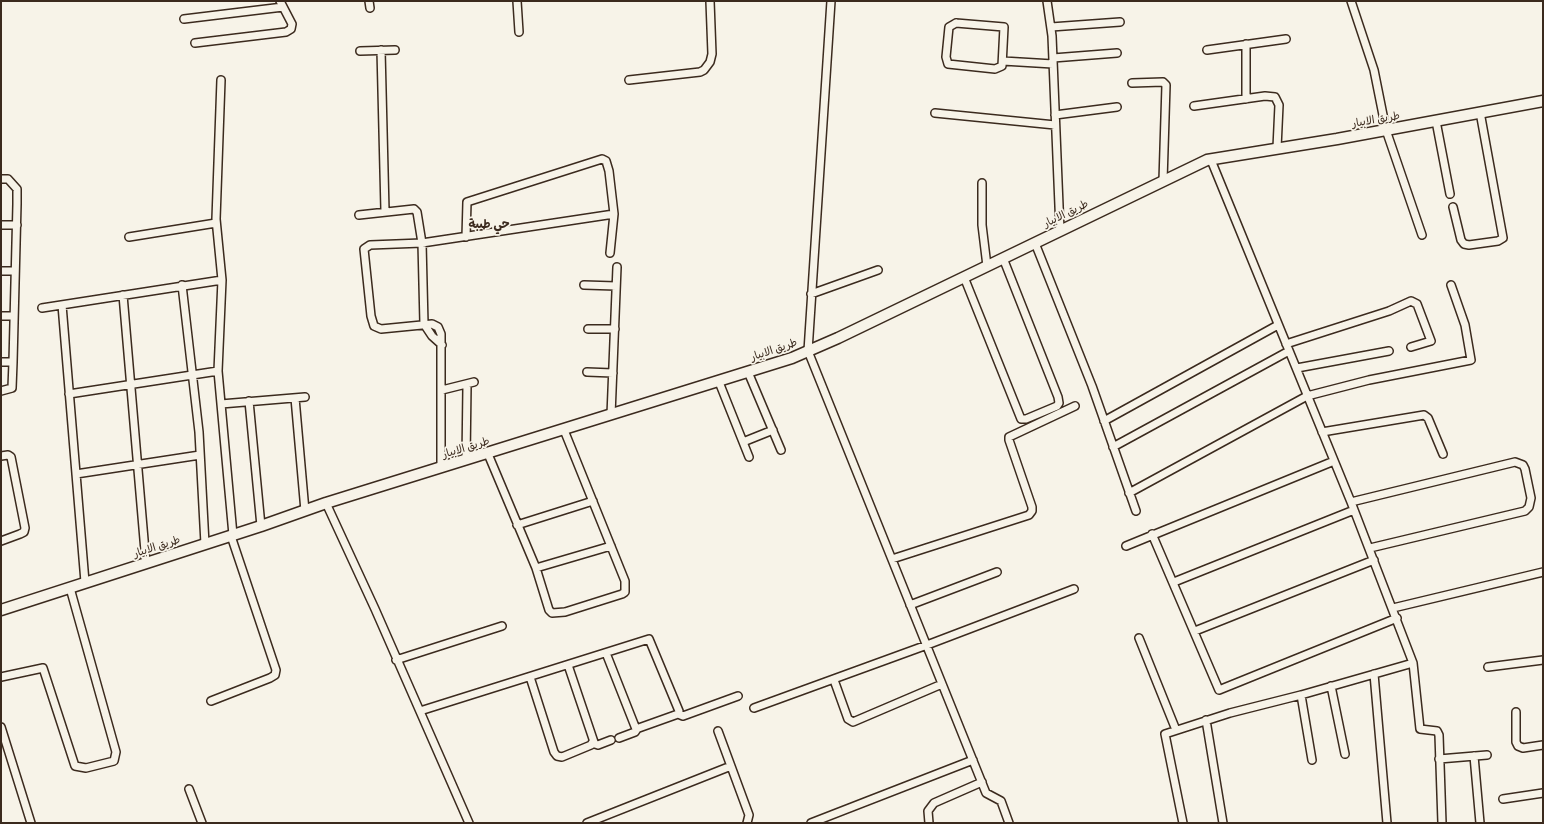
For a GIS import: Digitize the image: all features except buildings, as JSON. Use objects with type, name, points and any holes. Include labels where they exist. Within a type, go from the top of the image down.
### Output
[{"type":"main road","name":"طريق الابيار","points":[[1,610],[85,582],[146,564],[326,503],[719,382],[808,351],[1207,160],[1386,130],[1543,101]]},
{"type":"street","points":[[517,1],[519,32]]},
{"type":"street","points":[[629,80],[700,72],[704,70],[710,62],[712,54],[710,1]]},
{"type":"street","points":[[832,1],[808,351],[986,793],[1001,801],[1009,823]]},
{"type":"street","points":[[1047,1],[1047,12],[1051,27],[1053,61],[1060,230]]},
{"type":"street","points":[[1351,1],[1374,70],[1386,130],[1422,235]]},
{"type":"street","points":[[184,19],[282,4],[292,24],[291,29],[286,32],[195,43]]},
{"type":"street","points":[[956,22],[1002,26],[1005,29],[1003,62],[1002,66],[995,69],[948,64],[946,57],[949,27],[956,22]]},
{"type":"street","points":[[1051,27],[1120,22]]},
{"type":"street","points":[[1207,50],[1286,39]]},
{"type":"street","points":[[1246,44],[1246,99]]},
{"type":"street","points":[[381,50],[385,211]]},
{"type":"street","points":[[360,51],[395,50]]},
{"type":"street","points":[[1003,62],[1053,61],[1117,53]]},
{"type":"street","points":[[210,701],[270,678],[275,675],[276,670],[232,535],[218,371],[222,280],[216,223],[221,80]]},
{"type":"street","points":[[1132,83],[1163,82],[1166,85],[1163,181]]},
{"type":"street","points":[[1194,106],[1271,96],[1277,99],[1279,119],[1277,148]]},
{"type":"street","points":[[1055,115],[1117,107]]},
{"type":"street","points":[[1453,207],[1461,240],[1464,244],[1470,245],[1498,241],[1503,238],[1480,112]]},
{"type":"street","points":[[935,113],[1055,125]]},
{"type":"street","points":[[1436,121],[1450,194]]},
{"type":"street","points":[[466,237],[467,202],[600,159],[605,159],[614,214],[610,253]]},
{"type":"street","points":[[1211,160],[1297,368],[1397,618],[1413,663],[1419,726],[1422,730],[1439,733],[1442,823]]},
{"type":"street","points":[[1,179],[8,179],[17,189],[12,388],[1,391]]},
{"type":"street","points":[[982,183],[982,225],[986,266]]},
{"type":"street","points":[[359,215],[414,209],[417,212],[422,243],[424,324]]},
{"type":"street","points":[[441,468],[441,334],[438,327],[424,324],[381,328],[374,326],[371,316],[364,249],[370,245],[422,243],[614,214]]},
{"type":"street","points":[[129,237],[216,223]]},
{"type":"street","points":[[1,225],[17,225]]},
{"type":"street","points":[[1035,243],[1104,421],[1136,511]]},
{"type":"street","points":[[964,277],[1021,419],[1026,419],[1057,406],[1059,403],[1058,397],[1003,258]]},
{"type":"street","points":[[611,415],[617,267]]},
{"type":"street","points":[[811,294],[878,270]]},
{"type":"street","points":[[1,271],[15,271]]},
{"type":"street","points":[[42,308],[182,285],[222,280]]},
{"type":"street","points":[[182,285],[199,432],[205,544]]},
{"type":"street","points":[[584,285],[616,286]]},
{"type":"street","points":[[1129,493],[1307,396],[1369,380],[1470,360],[1465,325],[1451,285]]},
{"type":"street","points":[[123,295],[139,465],[146,564]]},
{"type":"street","points":[[1113,447],[1303,337],[1389,312],[1410,301],[1417,304],[1431,341],[1411,347]]},
{"type":"street","points":[[62,305],[85,582]]},
{"type":"street","points":[[1,316],[14,316]]},
{"type":"street","points":[[1104,421],[1278,325]]},
{"type":"street","points":[[588,329],[614,329]]},
{"type":"street","points":[[1297,368],[1389,351]]},
{"type":"street","points":[[1,362],[13,362]]},
{"type":"street","points":[[69,394],[218,371]]},
{"type":"street","points":[[587,372],[613,372]]},
{"type":"street","points":[[748,372],[781,450]]},
{"type":"street","points":[[442,390],[467,386],[474,382]]},
{"type":"street","points":[[719,382],[749,457]]},
{"type":"street","points":[[466,460],[467,386]]},
{"type":"street","points":[[221,404],[305,396]]},
{"type":"street","points":[[295,398],[305,511]]},
{"type":"street","points":[[248,401],[261,526]]},
{"type":"street","points":[[892,559],[1029,515],[1032,511],[1032,507],[1009,437],[1075,406]]},
{"type":"street","points":[[1322,432],[1424,414],[1428,418],[1443,454]]},
{"type":"street","points":[[488,454],[536,568],[549,610],[556,614],[565,612],[625,592],[625,581],[564,430]]},
{"type":"street","points":[[743,442],[773,430]]},
{"type":"street","points":[[1,456],[8,455],[11,457],[25,528],[24,532],[1,541]]},
{"type":"street","points":[[76,474],[200,455]]},
{"type":"street","points":[[1126,546],[1152,534],[1334,461]]},
{"type":"street","points":[[1351,502],[1515,462],[1523,465],[1525,469],[1531,498],[1529,507],[1525,511],[1370,548]]},
{"type":"street","points":[[517,525],[593,501]]},
{"type":"street","points":[[326,503],[375,609],[396,660],[469,823]]},
{"type":"street","points":[[1174,582],[1354,510]]},
{"type":"street","points":[[1152,534],[1174,582],[1219,690],[1397,618]]},
{"type":"street","points":[[536,568],[611,546]]},
{"type":"street","points":[[1195,631],[1374,560]]},
{"type":"street","points":[[910,605],[997,572]]},
{"type":"street","points":[[1393,608],[1543,573]]},
{"type":"street","points":[[1,677],[40,667],[43,668],[75,766],[86,768],[114,761],[116,752],[70,588]]},
{"type":"street","points":[[754,708],[834,680],[1074,589]]},
{"type":"street","points":[[396,660],[502,626]]},
{"type":"street","points":[[1139,638],[1176,730]]},
{"type":"street","points":[[420,711],[650,639],[679,712],[678,714]]},
{"type":"street","points":[[606,653],[637,729]]},
{"type":"street","points":[[1488,667],[1543,660]]},
{"type":"street","points":[[1183,823],[1165,734],[1206,720],[1302,695],[1413,663]]},
{"type":"street","points":[[568,665],[594,742],[592,743]]},
{"type":"street","points":[[1374,674],[1388,823]]},
{"type":"street","points":[[530,677],[557,756],[562,757],[592,743],[598,745],[611,740]]},
{"type":"street","points":[[834,680],[848,719],[853,722],[942,684]]},
{"type":"street","points":[[1331,686],[1345,754]]},
{"type":"street","points":[[1302,695],[1312,760]]},
{"type":"street","points":[[619,738],[634,732],[637,729],[678,714],[683,716],[738,696]]},
{"type":"street","points":[[1516,712],[1516,742],[1518,746],[1523,748],[1543,745]]},
{"type":"street","points":[[1206,720],[1223,823]]},
{"type":"street","points":[[1,727],[31,823]]},
{"type":"street","points":[[718,731],[749,816],[747,823]]},
{"type":"street","points":[[1439,759],[1487,754]]},
{"type":"street","points":[[1474,756],[1480,823]]},
{"type":"street","points":[[811,823],[973,760]]},
{"type":"street","points":[[587,823],[731,766]]},
{"type":"street","points":[[929,823],[928,811],[934,803],[982,782]]},
{"type":"street","points":[[189,789],[202,823]]},
{"type":"street","points":[[1503,799],[1543,793]]},
{"type":"district","name":"حي طيبة","points":[[489,225]]}]
